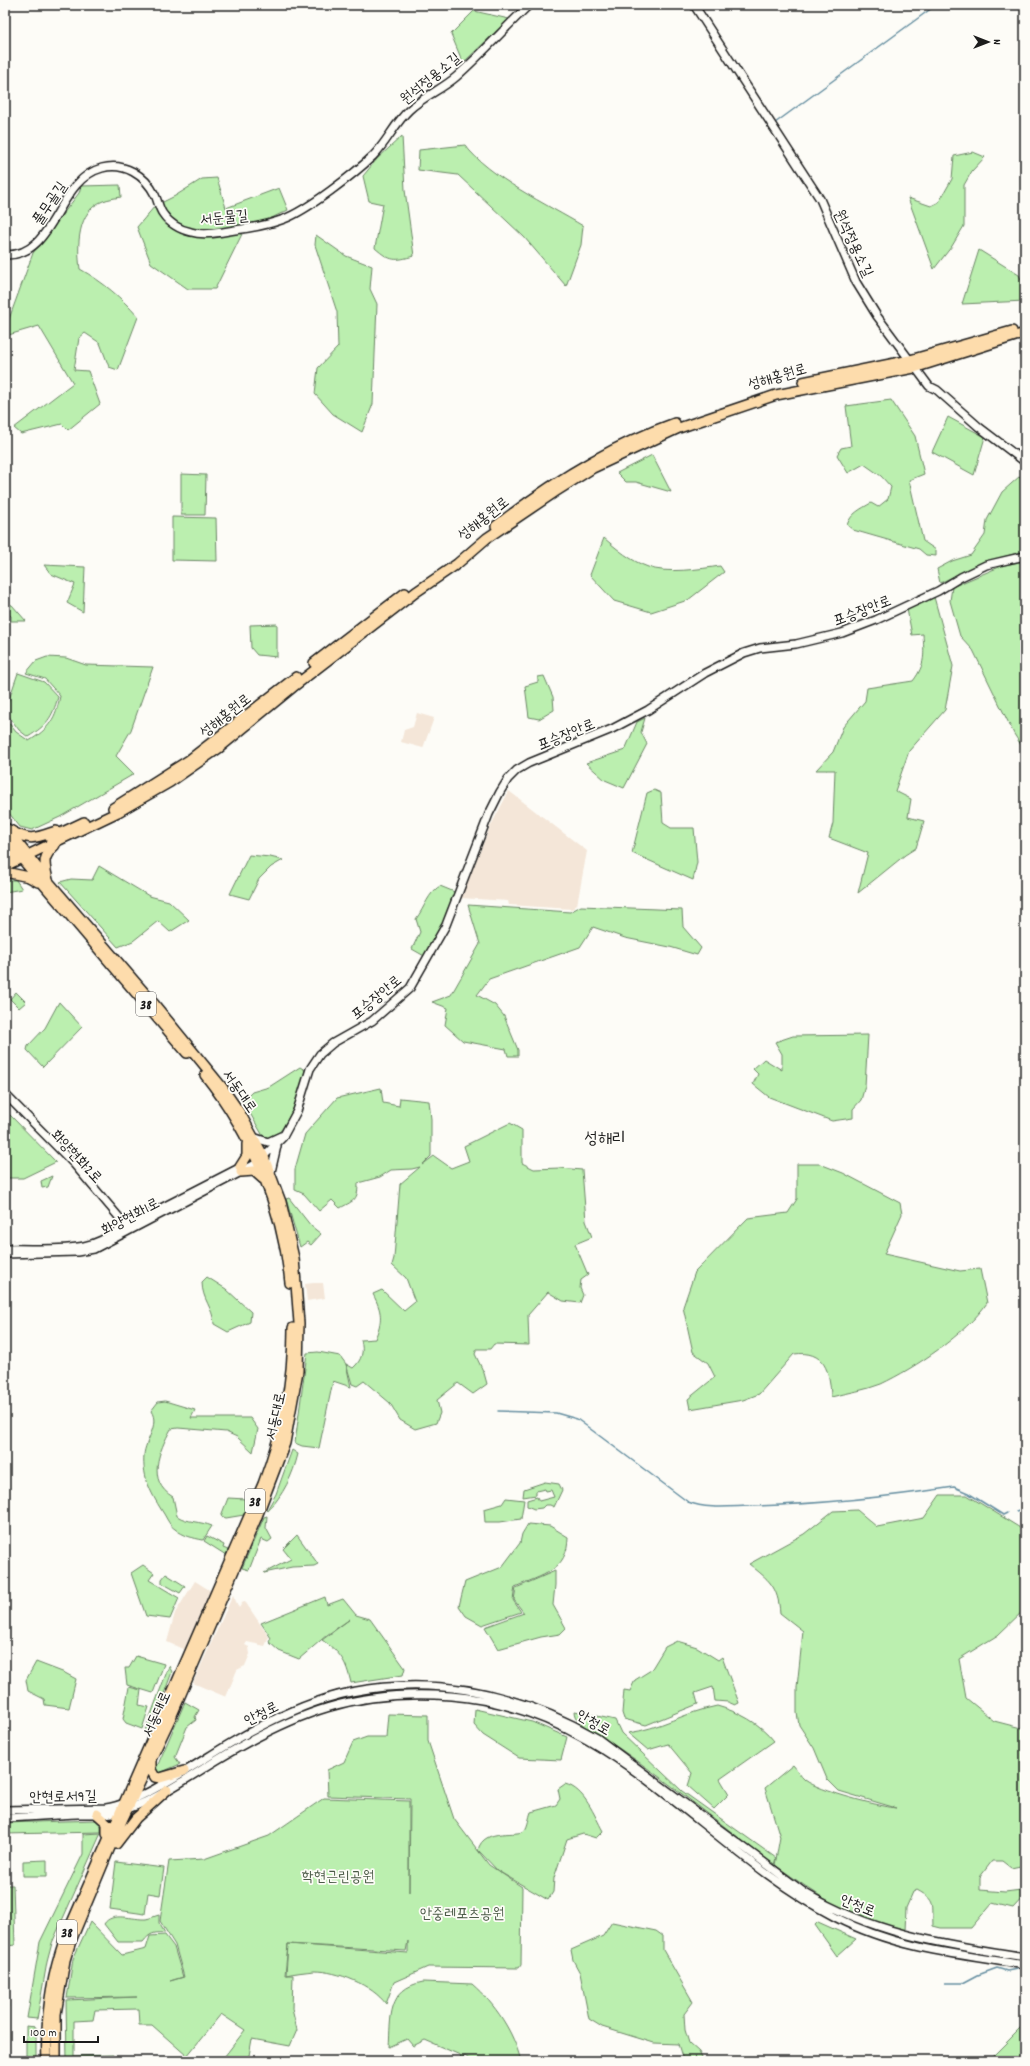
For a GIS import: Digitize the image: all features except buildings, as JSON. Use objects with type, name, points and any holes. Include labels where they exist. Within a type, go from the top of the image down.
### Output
[{"type":"main road","name":"성해홍원로","points":[[22,855],[144,790],[194,756],[361,626],[445,565],[524,504],[588,463],[625,444],[672,424],[789,385],[912,364],[1025,327]]},
{"type":"main road","name":"성해홍원로","points":[[22,855],[60,840],[146,796],[219,748],[300,682],[416,592],[457,564],[488,538],[593,468],[679,428],[776,394],[912,364],[1025,333]]},
{"type":"main road","points":[[5,827],[19,836],[30,838],[82,823]]},
{"type":"main road","name":"서동대로","points":[[5,827],[22,855]]},
{"type":"main road","name":"서동대로","points":[[5,839],[22,855],[127,972],[222,1087],[260,1158],[280,1202],[294,1258],[298,1301],[298,1372],[289,1425],[279,1460],[256,1519],[172,1715],[151,1758],[107,1838],[71,1922],[58,1960],[48,2017],[47,2061]]},
{"type":"main road","points":[[5,872],[29,877],[46,883],[45,856],[60,840]]},
{"type":"main road","points":[[5,858],[22,855]]},
{"type":"main road","points":[[5,866],[22,855]]},
{"type":"main road","points":[[250,1139],[247,1156],[241,1170],[254,1171],[268,1178]]},
{"type":"main road","name":"서동대로","points":[[56,2061],[56,2014],[64,1960],[70,1941],[106,1856],[150,1744],[263,1484],[285,1416],[290,1380],[293,1338],[291,1296],[288,1267],[268,1178]]},
{"type":"main road","points":[[151,1758],[151,1770],[155,1777],[160,1778],[184,1771]]},
{"type":"main road","points":[[106,1856],[136,1818],[167,1790]]},
{"type":"main road","points":[[98,1814],[107,1823],[107,1838]]},
{"type":"street","name":"원석정용소길","points":[[292,215],[303,210],[374,155],[408,110],[457,76],[529,5]]},
{"type":"street","name":"원석정용소길","points":[[694,5],[820,199],[856,282],[877,316],[929,386],[937,390],[979,427],[1025,462]]},
{"type":"street","name":"서둔물길","points":[[116,167],[127,169],[141,177],[155,196],[162,214],[173,225],[185,231],[195,233],[218,233],[260,226],[292,215]]},
{"type":"street","name":"풀무골길","points":[[5,255],[21,253],[36,244],[80,180],[98,170],[116,167]]},
{"type":"street","name":"포승장안로","points":[[281,1138],[298,1111],[310,1069],[316,1059],[333,1043],[372,1021],[410,988],[446,925],[489,814],[504,785],[517,770],[529,763],[626,722],[648,710],[705,673],[744,653],[760,648],[796,644],[842,633],[876,620],[938,591],[961,577],[986,566],[1025,556]]},
{"type":"street","name":"화양현화2로","points":[[5,1094],[74,1164],[126,1229]]},
{"type":"street","name":"화양현화2로","points":[[5,1100],[68,1165],[126,1229]]},
{"type":"street","points":[[250,1139],[268,1142],[281,1138]]},
{"type":"street","points":[[260,1158],[281,1138]]},
{"type":"street","points":[[268,1178],[281,1138]]},
{"type":"street","name":"화양현화1로","points":[[5,1249],[83,1246],[126,1229],[241,1170],[260,1158]]},
{"type":"street","name":"화양현화1로","points":[[5,1254],[77,1252],[94,1249],[126,1229]]},
{"type":"street","name":"안청로","points":[[125,1806],[263,1724],[316,1703],[350,1692],[420,1686],[482,1692],[525,1704],[577,1726],[597,1738],[805,1893],[830,1908],[886,1930],[908,1936],[1025,1957]]},
{"type":"street","name":"안청로","points":[[125,1806],[167,1790],[254,1737],[288,1721],[322,1709],[359,1700],[398,1695],[451,1696],[492,1702],[522,1709],[550,1720],[588,1739],[685,1810],[776,1880],[835,1917],[863,1930],[895,1941],[951,1954],[1025,1965]]},
{"type":"street","points":[[5,1818],[98,1814],[125,1806]]},
{"type":"street","name":"안현로서9길","points":[[5,1810],[106,1808],[125,1806]]},
{"type":"shaded area","points":[[417,713],[434,718],[423,748],[401,742],[404,730],[413,727]]},
{"type":"shaded area","points":[[509,791],[587,851],[577,905],[572,909],[509,905],[508,901],[461,898],[490,827]]},
{"type":"shaded area","points":[[323,1283],[325,1298],[307,1301],[305,1284]]},
{"type":"shaded area","points":[[195,1581],[211,1591],[185,1650],[167,1642],[175,1613]]},
{"type":"shaded area","points":[[233,1595],[239,1608],[243,1601],[246,1603],[269,1637],[265,1646],[247,1642],[245,1645],[249,1647],[250,1654],[245,1666],[237,1670],[226,1697],[193,1683]]},
{"type":"green space","points":[[474,11],[509,19],[463,63],[451,34]]},
{"type":"green space","points":[[402,136],[405,190],[414,256],[402,259],[393,259],[385,256],[375,248],[383,204],[369,201],[363,176],[377,159]]},
{"type":"green space","points":[[465,145],[489,168],[520,190],[583,226],[581,245],[566,286],[524,237],[458,175],[418,170],[419,150]]},
{"type":"green space","points":[[973,152],[985,157],[972,171],[964,185],[964,226],[952,246],[934,269],[908,198],[931,206],[939,202],[952,179],[954,156]]},
{"type":"green space","points":[[217,178],[226,208],[279,188],[288,210],[243,232],[215,289],[188,289],[151,263],[137,227],[155,206],[175,196],[202,179]]},
{"type":"green space","points":[[120,185],[121,197],[103,201],[94,206],[88,213],[81,230],[79,240],[80,269],[111,290],[138,317],[118,370],[109,367],[100,343],[85,333],[79,338],[74,370],[88,371],[100,404],[68,430],[62,424],[21,434],[14,428],[73,383],[39,326],[5,336],[5,330],[33,253],[79,193],[81,186]]},
{"type":"green space","points":[[316,235],[346,256],[372,266],[370,289],[377,304],[373,404],[362,432],[333,414],[315,394],[318,368],[338,347],[337,312],[315,245]]},
{"type":"green space","points":[[979,250],[1019,275],[1025,287],[1025,301],[962,304]]},
{"type":"green space","points":[[891,400],[915,436],[924,474],[909,480],[923,541],[936,550],[936,556],[926,555],[919,549],[853,530],[847,525],[851,517],[860,509],[871,503],[878,507],[888,499],[891,487],[881,476],[864,464],[848,473],[837,455],[841,448],[851,446],[846,406]]},
{"type":"green space","points":[[948,417],[985,437],[974,475],[932,452]]},
{"type":"green space","points":[[652,455],[671,492],[636,482],[626,482],[617,473]]},
{"type":"green space","points":[[181,474],[206,475],[205,515],[181,515]]},
{"type":"green space","points":[[1020,476],[1025,479],[1025,551],[981,563],[940,583],[937,569],[952,561],[971,555],[985,535],[987,520],[1002,492]]},
{"type":"green space","points":[[172,517],[216,518],[217,561],[172,560]]},
{"type":"green space","points":[[604,538],[630,558],[655,569],[673,571],[720,566],[724,572],[688,600],[651,612],[614,601],[590,575]]},
{"type":"green space","points":[[1025,561],[1025,751],[1014,734],[973,650],[960,636],[950,601],[952,587],[1004,565]]},
{"type":"green space","points":[[44,565],[85,567],[83,612],[67,603],[75,584],[51,574]]},
{"type":"green space","points":[[934,597],[953,666],[945,710],[909,751],[895,791],[911,799],[908,817],[924,821],[916,848],[905,855],[858,893],[868,853],[829,838],[833,823],[835,770],[816,770],[833,752],[843,727],[865,701],[867,688],[913,681],[922,664],[924,647],[923,634],[912,635],[907,609]]},
{"type":"green space","points":[[5,603],[12,605],[26,621],[11,621],[11,616],[5,612]]},
{"type":"green space","points":[[277,624],[277,657],[257,655],[251,648],[250,625]]},
{"type":"green space","points":[[47,657],[66,658],[86,665],[153,667],[131,730],[116,756],[134,774],[60,817],[32,830],[20,827],[5,808],[5,718],[16,732],[29,741],[42,732],[54,717],[60,696],[45,679],[26,673],[36,661]]},
{"type":"green space","points":[[18,673],[44,682],[58,697],[48,720],[40,729],[28,737],[19,730],[5,711]]},
{"type":"green space","points":[[544,676],[553,697],[554,710],[539,719],[529,717],[525,686],[538,682],[538,677]]},
{"type":"green space","points":[[645,718],[641,732],[647,744],[624,788],[605,780],[586,763],[625,750],[637,722]]},
{"type":"green space","points":[[654,790],[661,793],[663,823],[671,828],[694,828],[697,862],[693,880],[632,853],[647,793]]},
{"type":"green space","points":[[249,855],[283,860],[271,867],[259,879],[249,899],[230,894]]},
{"type":"green space","points":[[99,866],[149,896],[169,901],[189,920],[170,932],[158,921],[133,941],[118,947],[60,882],[71,879],[92,880]]},
{"type":"green space","points":[[5,880],[16,880],[22,889],[5,892]]},
{"type":"green space","points":[[440,886],[457,893],[442,928],[426,957],[412,949],[420,932],[416,919],[432,892]]},
{"type":"green space","points":[[468,905],[570,912],[581,906],[682,910],[683,927],[701,948],[697,955],[670,947],[625,938],[593,927],[580,947],[489,979],[477,995],[495,1005],[504,1016],[518,1050],[518,1056],[508,1056],[506,1049],[463,1041],[445,1025],[448,1008],[432,1002],[451,995],[480,944]]},
{"type":"green space","points":[[16,992],[26,1002],[19,1008],[10,999]]},
{"type":"green space","points":[[59,1002],[82,1027],[43,1067],[27,1050],[28,1046],[45,1028]]},
{"type":"green space","points":[[868,1035],[865,1086],[861,1100],[853,1109],[853,1118],[832,1121],[769,1097],[753,1084],[758,1074],[753,1069],[764,1059],[782,1070],[782,1054],[775,1042],[793,1036]]},
{"type":"green space","points":[[300,1067],[305,1070],[304,1076],[299,1095],[290,1116],[275,1136],[269,1138],[263,1136],[243,1101],[252,1092],[269,1087]]},
{"type":"green space","points":[[381,1088],[383,1103],[399,1106],[400,1098],[429,1101],[431,1119],[431,1156],[422,1165],[434,1156],[451,1168],[469,1161],[464,1146],[510,1123],[522,1130],[522,1163],[534,1169],[560,1168],[582,1170],[586,1221],[592,1237],[575,1244],[588,1275],[581,1280],[580,1288],[583,1295],[580,1303],[563,1301],[548,1292],[528,1315],[529,1345],[494,1344],[490,1349],[477,1349],[475,1354],[484,1373],[487,1384],[473,1394],[458,1383],[437,1400],[440,1413],[436,1423],[415,1429],[400,1420],[390,1403],[364,1381],[357,1386],[352,1384],[346,1364],[353,1368],[360,1359],[362,1352],[361,1340],[375,1339],[380,1321],[380,1311],[373,1294],[382,1290],[404,1311],[415,1302],[406,1278],[392,1265],[394,1258],[400,1184],[420,1167],[391,1170],[380,1177],[358,1183],[355,1199],[340,1208],[332,1200],[319,1211],[304,1194],[295,1190],[295,1169],[305,1134],[337,1098]]},
{"type":"green space","points":[[9,1115],[56,1162],[23,1178],[5,1178],[5,1118]]},
{"type":"green space","points":[[797,1164],[820,1164],[843,1173],[900,1203],[902,1214],[884,1254],[960,1271],[980,1269],[987,1303],[978,1315],[939,1349],[924,1360],[881,1384],[863,1390],[831,1397],[829,1379],[824,1364],[813,1355],[794,1354],[759,1394],[743,1400],[690,1409],[688,1399],[715,1377],[708,1363],[693,1352],[683,1307],[695,1272],[748,1218],[788,1213],[797,1199]]},
{"type":"green space","points":[[52,1176],[48,1187],[42,1188],[41,1181]]},
{"type":"green space","points":[[289,1198],[311,1226],[321,1234],[311,1245],[307,1242],[300,1247],[286,1199]]},
{"type":"green space","points":[[207,1277],[226,1289],[251,1312],[250,1322],[228,1332],[214,1324],[212,1313],[202,1288],[202,1282]]},
{"type":"green space","points":[[318,1352],[340,1356],[346,1364],[351,1387],[333,1381],[319,1448],[302,1446],[295,1443],[307,1353]]},
{"type":"green space","points":[[165,1401],[195,1410],[191,1418],[250,1418],[258,1429],[253,1452],[237,1437],[226,1432],[178,1428],[171,1429],[162,1447],[157,1465],[157,1474],[160,1483],[173,1497],[177,1516],[185,1520],[212,1526],[203,1540],[185,1535],[172,1526],[156,1500],[146,1479],[144,1455],[154,1422],[151,1411],[158,1402]]},
{"type":"green space","points":[[292,1450],[298,1454],[293,1470],[283,1491],[268,1511],[267,1510],[276,1494]]},
{"type":"green space","points":[[545,1482],[559,1484],[562,1490],[554,1507],[545,1505],[542,1508],[534,1509],[527,1506],[527,1500],[537,1497],[539,1501],[554,1497],[551,1490],[546,1491],[545,1489],[536,1491],[536,1495],[523,1497],[524,1489]]},
{"type":"green space","points":[[252,1490],[255,1490],[244,1515],[226,1518],[221,1516],[228,1498],[246,1499]]},
{"type":"green space","points":[[940,1495],[967,1495],[1025,1531],[1025,1609],[998,1635],[959,1659],[966,1698],[994,1721],[1025,1729],[1025,1865],[1011,1868],[1002,1861],[992,1861],[980,1877],[980,1890],[1005,1892],[1021,1890],[1025,1895],[1013,1908],[992,1903],[971,1928],[941,1928],[933,1926],[933,1908],[931,1900],[917,1890],[913,1892],[906,1908],[905,1931],[843,1909],[817,1894],[775,1865],[780,1837],[765,1788],[793,1765],[805,1780],[823,1789],[863,1801],[896,1808],[839,1791],[827,1779],[814,1748],[799,1725],[797,1713],[797,1687],[803,1631],[780,1613],[775,1590],[767,1579],[749,1564],[804,1534],[833,1511],[857,1510],[877,1527],[924,1518]]},
{"type":"green space","points":[[506,1498],[524,1500],[521,1519],[500,1522],[485,1522],[484,1509],[502,1504]]},
{"type":"green space","points":[[267,1516],[266,1528],[272,1539],[268,1542],[261,1539],[249,1570],[242,1568],[264,1517]]},
{"type":"green space","points":[[528,1524],[550,1526],[568,1537],[564,1557],[558,1565],[544,1575],[515,1587],[513,1600],[521,1612],[482,1625],[466,1616],[459,1606],[465,1582],[502,1567],[520,1543],[522,1534]]},
{"type":"green space","points":[[297,1535],[318,1564],[314,1566],[292,1567],[264,1573],[291,1559],[283,1549]]},
{"type":"green space","points":[[207,1536],[224,1545],[223,1548],[228,1550],[226,1555],[204,1541]]},
{"type":"green space","points":[[143,1565],[154,1573],[149,1580],[179,1598],[170,1619],[146,1616],[131,1573]]},
{"type":"green space","points":[[555,1571],[553,1605],[566,1628],[560,1634],[541,1637],[498,1649],[485,1627],[524,1613],[514,1600],[516,1588]]},
{"type":"green space","points":[[166,1574],[185,1586],[180,1593],[162,1583],[162,1579]]},
{"type":"green space","points":[[325,1597],[327,1605],[343,1599],[356,1615],[370,1619],[405,1668],[403,1675],[351,1683],[342,1658],[334,1649],[322,1640],[350,1619],[327,1635],[299,1659],[279,1651],[269,1642],[271,1638],[261,1623]]},
{"type":"green space","points":[[677,1641],[697,1647],[718,1660],[722,1657],[739,1703],[735,1705],[728,1702],[715,1701],[713,1687],[695,1693],[698,1704],[646,1725],[624,1719],[622,1713],[624,1690],[630,1691],[635,1680],[651,1670],[665,1647]]},
{"type":"green space","points":[[136,1656],[164,1664],[153,1693],[127,1685],[125,1668],[129,1668]]},
{"type":"green space","points":[[36,1662],[65,1673],[76,1679],[69,1708],[45,1705],[44,1699],[28,1691],[26,1680]]},
{"type":"green space","points":[[169,1666],[172,1672],[162,1699],[146,1734],[144,1733]]},
{"type":"green space","points":[[129,1687],[141,1690],[139,1705],[149,1707],[142,1729],[126,1723],[123,1719]]},
{"type":"green space","points":[[185,1702],[199,1710],[195,1717],[196,1720],[187,1727],[175,1757],[180,1764],[157,1773],[156,1769]]},
{"type":"green space","points":[[717,1706],[733,1711],[748,1719],[762,1729],[774,1741],[720,1779],[729,1794],[714,1809],[688,1786],[692,1773],[668,1744],[648,1750],[628,1733],[651,1728],[694,1712]]},
{"type":"green space","points":[[475,1709],[532,1722],[567,1737],[561,1760],[519,1758],[483,1735],[474,1725]]},
{"type":"green space","points":[[575,1711],[615,1720],[621,1733],[682,1791],[776,1858],[774,1865],[659,1777],[620,1749],[586,1728],[576,1717]]},
{"type":"green space","points":[[388,1714],[428,1715],[428,1741],[454,1819],[489,1865],[522,1887],[521,1965],[519,1968],[428,1967],[394,1982],[386,2004],[380,1997],[363,1985],[344,1976],[314,1971],[286,1975],[293,1975],[292,2009],[297,2030],[290,2046],[252,2039],[248,2061],[221,2061],[245,2030],[221,2014],[187,2056],[152,2025],[139,2025],[138,2009],[95,2010],[93,2020],[74,2021],[74,2056],[113,2055],[114,2061],[67,2061],[66,2000],[137,1997],[67,1998],[73,1959],[90,1922],[122,1955],[146,1949],[150,1936],[165,1935],[174,1947],[183,1977],[170,1981],[184,1977],[175,1945],[160,1921],[169,1861],[204,1859],[269,1836],[324,1798],[409,1801],[409,1892],[410,1799],[328,1796],[327,1770],[344,1762],[353,1742],[367,1737],[386,1737]],"holes":[[[408,1941],[408,1953],[288,1944],[406,1951]],[[288,1944],[286,1975],[285,1975]]]},
{"type":"green space","points":[[565,1784],[578,1791],[588,1803],[603,1831],[596,1838],[583,1834],[567,1839],[554,1878],[553,1892],[548,1900],[498,1871],[478,1850],[481,1843],[494,1835],[516,1833],[525,1830],[531,1812],[556,1805],[560,1799],[558,1789]]},
{"type":"green space","points":[[97,1820],[101,1824],[101,1832],[5,1834],[5,1823]]},
{"type":"green space","points":[[101,1833],[52,1943],[47,1962],[37,2019],[27,2018],[40,1942],[83,1854],[83,1834]]},
{"type":"green space","points":[[47,1860],[47,1876],[23,1876],[23,1861]]},
{"type":"green space","points":[[116,1862],[164,1868],[160,1895],[148,1893],[145,1914],[110,1909]]},
{"type":"green space","points":[[5,1885],[13,1885],[15,1945],[7,1946],[8,2007],[5,2007]]},
{"type":"green space","points":[[159,1915],[159,1923],[165,1933],[152,1934],[143,1942],[118,1942],[104,1924],[112,1918],[118,1917],[146,1919]]},
{"type":"green space","points":[[612,1922],[656,1931],[663,1936],[663,1950],[693,2002],[684,2014],[685,2030],[689,2043],[699,2052],[703,2060],[685,2061],[682,2057],[678,2044],[654,2043],[602,2027],[589,2019],[580,1973],[573,1960],[571,1950],[603,1936]]},
{"type":"green space","points":[[818,1922],[856,1939],[837,1956],[815,1925]]},
{"type":"green space","points":[[423,1982],[472,1984],[489,2001],[502,2019],[518,2050],[521,2061],[472,2061],[465,2056],[461,2058],[460,2055],[425,2040],[413,2046],[407,2039],[389,2047],[391,2015],[397,1998],[403,1991],[411,1986]]},
{"type":"green space","points":[[26,2026],[36,2027],[36,2061],[26,2061]]},
{"type":"green space","points":[[1025,2026],[1025,2061],[988,2061],[1022,2027]]},
{"type":"waterway","points":[[775,123],[936,5]]},
{"type":"waterway","points":[[498,1411],[556,1413],[577,1419],[688,1502],[704,1506],[721,1507],[804,1504],[879,1497],[954,1487],[968,1493],[1003,1515],[1007,1513]]},
{"type":"waterway","points":[[1016,1511],[1025,1508]]},
{"type":"waterway","points":[[945,1983],[963,1983],[978,1975],[997,1968],[1007,1971],[1017,1969]]},
{"type":"district","name":"성해리","points":[[605,1137]]},
{"type":"park label","name":"학현근린공원","points":[[338,1876]]},
{"type":"park label","name":"안중레포츠공원","points":[[462,1913]]}]
